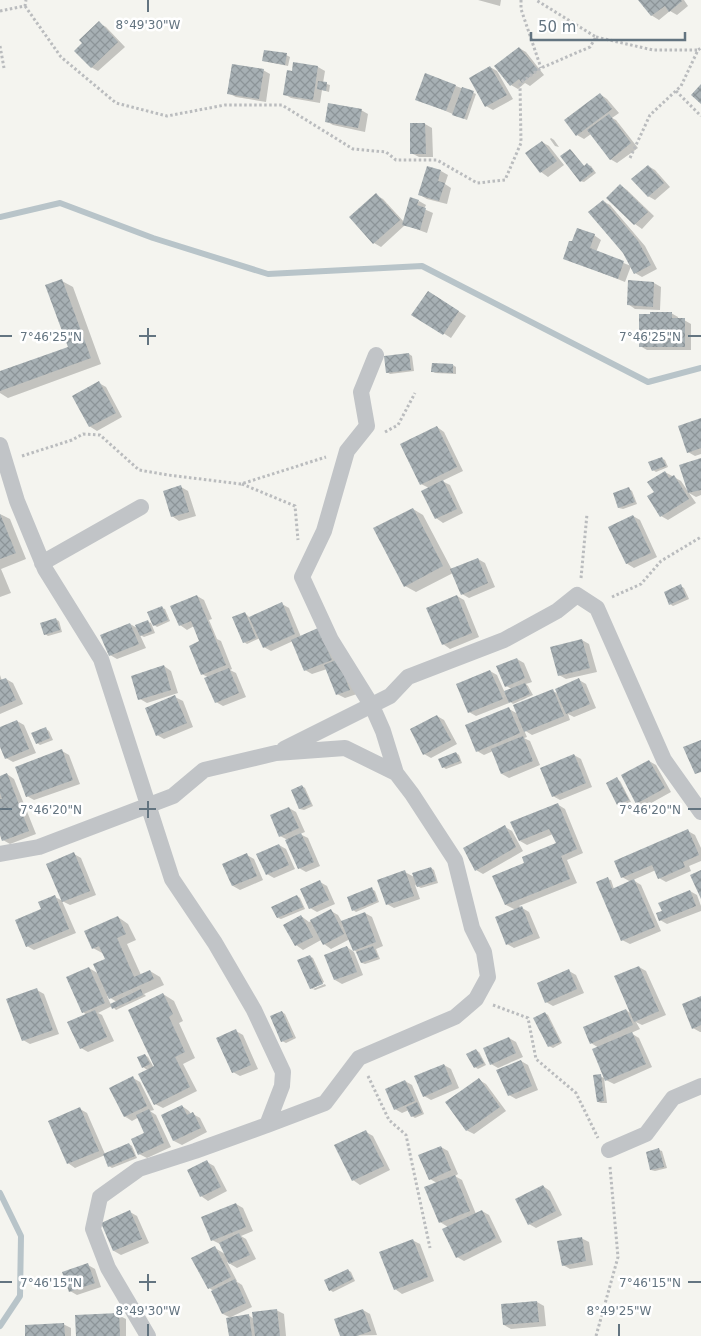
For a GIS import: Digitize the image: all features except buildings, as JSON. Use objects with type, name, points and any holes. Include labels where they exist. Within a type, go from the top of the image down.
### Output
[{"type":"street","points":[[148,1336],[108,1268],[93,1229],[100,1197],[139,1169],[195,1151],[325,1103],[359,1058],[455,1017],[476,999],[488,977],[484,952],[472,928],[455,860],[396,773],[372,706],[331,640],[302,577],[324,531],[347,450],[367,426],[361,392],[376,355]]},
{"type":"street","points":[[0,445],[17,501],[42,563],[102,659],[172,879],[214,943],[254,1010],[283,1072],[282,1086],[267,1125]]},
{"type":"street","points":[[42,563],[140,507]]},
{"type":"street","points":[[276,753],[390,696],[408,677],[504,640],[556,611],[577,595],[597,608],[664,760],[701,812]]},
{"type":"street","points":[[0,854],[39,847],[174,796],[204,770],[276,753],[345,748],[396,773]]},
{"type":"street","points":[[608,1150],[646,1134],[673,1098],[701,1086]]},
{"type":"path","points":[[26,0],[25,6],[61,57],[116,102],[167,116],[225,105],[282,105],[354,149],[386,152],[396,160],[437,160],[477,183],[505,180],[520,143],[520,84],[541,68],[590,47],[596,37]]},
{"type":"path","points":[[521,0],[521,9],[541,68]]},
{"type":"path","points":[[536,0],[596,37],[653,50],[699,49],[681,86],[650,116],[630,158]]},
{"type":"path","points":[[0,11],[25,6]]},
{"type":"path","points":[[0,46],[4,68]]},
{"type":"path","points":[[676,91],[701,116]]},
{"type":"path","points":[[381,434],[398,425],[415,393]]},
{"type":"path","points":[[5,461],[72,440],[83,434],[100,435],[140,470],[241,484],[295,506],[299,542]]},
{"type":"path","points":[[241,484],[347,450]]},
{"type":"path","points":[[577,595],[582,575],[587,514]]},
{"type":"path","points":[[597,608],[615,595],[642,584],[661,561],[701,538]]},
{"type":"path","points":[[476,999],[528,1018],[536,1059],[576,1094],[599,1140],[608,1150],[618,1257],[596,1336]]},
{"type":"path","points":[[359,1058],[390,1120],[406,1135],[430,1248]]},
{"type":"waterway","points":[[0,217],[60,203],[153,238],[268,274],[422,266],[648,382],[701,368]]},
{"type":"waterway","points":[[0,1193],[21,1236],[20,1296],[0,1326]]}]
